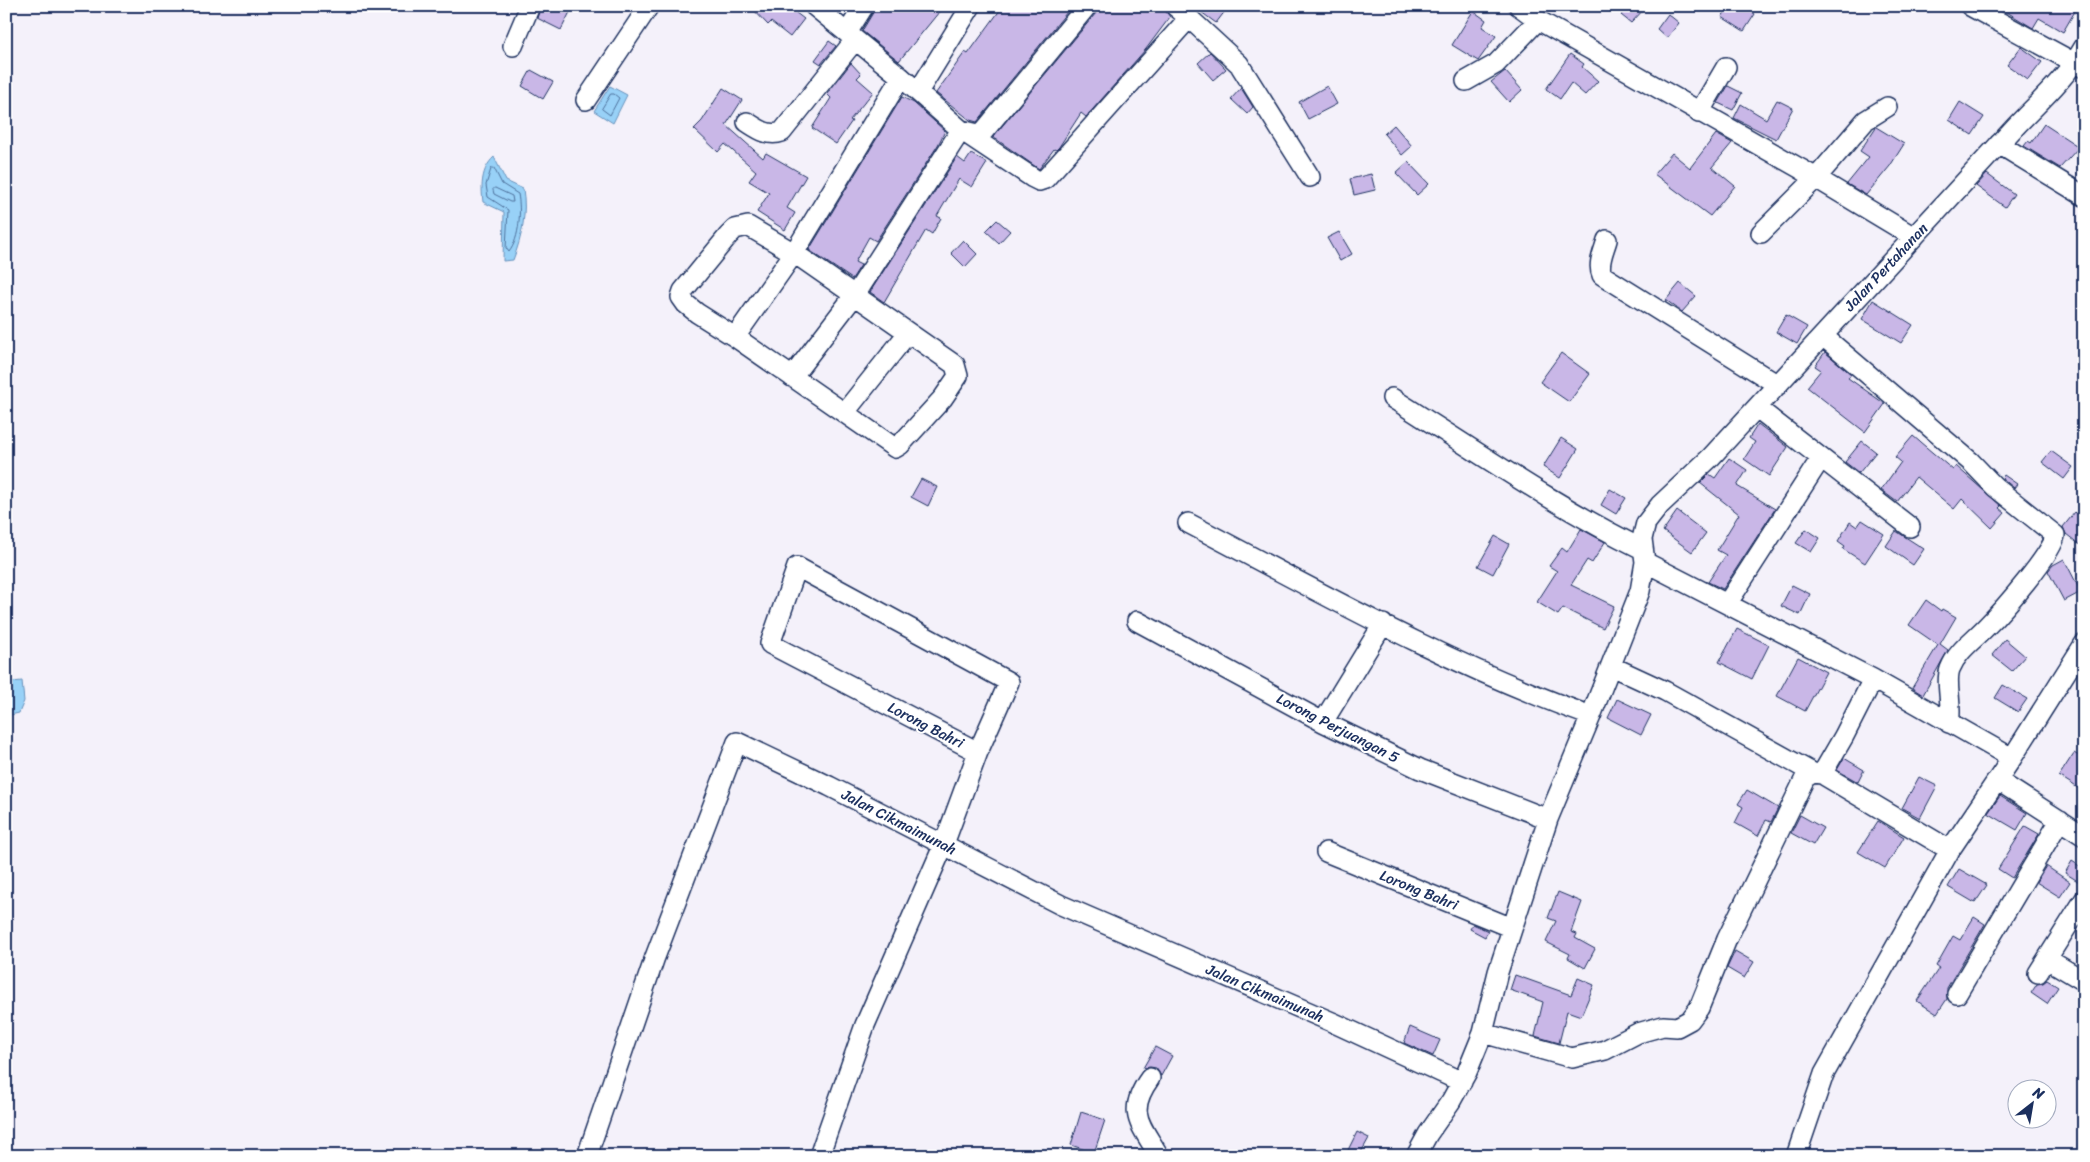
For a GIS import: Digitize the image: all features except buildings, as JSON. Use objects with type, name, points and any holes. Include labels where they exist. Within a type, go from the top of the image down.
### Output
[{"type":"street","points":[[513,46],[530,6]]},
{"type":"street","points":[[586,100],[649,6]]},
{"type":"street","points":[[814,6],[901,77],[961,130],[1036,180],[1042,180],[1182,12],[1239,64],[1310,177]]},
{"type":"street","points":[[747,122],[764,132],[776,134],[782,132],[851,36],[864,6]]},
{"type":"street","points":[[918,92],[971,6]]},
{"type":"street","points":[[961,130],[978,134],[984,131],[1087,6]]},
{"type":"street","points":[[1519,6],[1538,20],[1816,178],[1914,237]]},
{"type":"street","points":[[1970,6],[2081,59]]},
{"type":"street","points":[[1466,81],[1496,64],[1538,20]]},
{"type":"street","name":"Jalan Pertahanan","points":[[1416,1156],[1462,1082],[1483,1033],[1498,972],[1548,819],[1640,591],[1644,556],[1643,530],[1646,523],[1660,505],[1711,457],[1757,408],[1999,144],[2081,59]]},
{"type":"street","points":[[1699,113],[1726,67]]},
{"type":"street","points":[[735,337],[794,253],[901,77]]},
{"type":"street","points":[[1760,233],[1816,178],[1866,120],[1887,107]]},
{"type":"street","points":[[792,377],[854,296],[961,130]]},
{"type":"street","points":[[1999,144],[2084,196]]},
{"type":"street","points":[[748,226],[754,228],[794,253],[955,365],[958,376],[943,398],[900,446],[894,448],[886,444],[845,412],[686,304],[681,297],[683,291],[728,236],[739,227],[748,226]]},
{"type":"street","points":[[1607,240],[1600,264],[1602,275],[1778,385]]},
{"type":"street","points":[[845,412],[908,333]]},
{"type":"street","points":[[1823,336],[1971,462],[1995,488],[2055,535],[2055,540],[2050,548],[2021,588],[1988,625],[1958,654],[1949,671],[1952,710],[1950,722]]},
{"type":"street","points":[[1392,398],[1644,556],[1727,604],[1873,679],[2012,758]]},
{"type":"street","points":[[1757,408],[1910,527]]},
{"type":"street","points":[[1727,604],[1820,458]]},
{"type":"street","points":[[1188,523],[1472,669],[1539,698],[1591,716]]},
{"type":"street","name":"Lorong Bahri","points":[[797,567],[1010,682],[978,752],[770,644],[797,567]]},
{"type":"street","name":"Lorong Perjuangan 5","points":[[1137,621],[1323,722],[1420,770],[1548,819]]},
{"type":"street","points":[[1323,722],[1383,624]]},
{"type":"street","points":[[1796,1156],[1824,1074],[1950,850],[2012,758],[2084,644]]},
{"type":"street","points":[[1610,666],[1664,691],[1818,773],[1950,850]]},
{"type":"street","points":[[1483,1033],[1572,1058],[1605,1050],[1638,1033],[1664,1026],[1677,1027],[1690,1020],[1699,1008],[1727,939],[1805,778],[1818,773],[1844,736],[1873,679]]},
{"type":"street","name":"Jalan Cikmaimunah","points":[[587,1156],[656,957],[737,742],[944,844],[1061,905],[1332,1022],[1462,1082]]},
{"type":"street","points":[[819,1156],[865,1025],[944,844],[978,752]]},
{"type":"street","points":[[1997,780],[2084,836]]},
{"type":"street","points":[[1957,994],[2060,820]]},
{"type":"street","name":"Lorong Bahri","points":[[1326,852],[1512,928]]},
{"type":"street","points":[[2084,900],[2042,966],[2084,981]]},
{"type":"street","points":[[1150,1078],[1140,1093],[1136,1113],[1139,1125],[1158,1156]]},
{"type":"water","points":[[610,86],[627,95],[613,123],[594,111]]},
{"type":"water","points":[[494,157],[506,181],[523,189],[523,225],[513,260],[503,261],[504,212],[483,202],[484,172]]},
{"type":"water","points":[[22,681],[24,701],[19,713],[6,716],[6,692],[12,682]]}]
